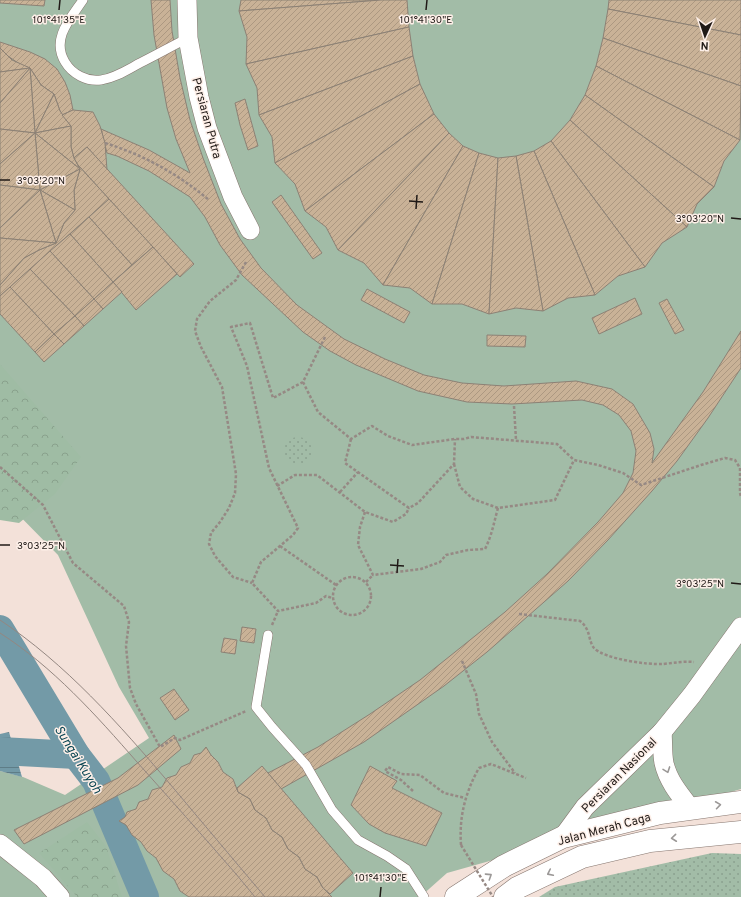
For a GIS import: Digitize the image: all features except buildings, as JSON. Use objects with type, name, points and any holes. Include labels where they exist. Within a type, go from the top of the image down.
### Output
[{"type":"street","name":"Persiaran Putra","points":[[187,0],[188,38],[199,97],[207,128],[233,197],[250,230]]},
{"type":"street","name":"Persiaran Nasional","points":[[562,837],[585,807],[662,732],[692,696],[741,627]]},
{"type":"street","name":"Persiaran Nasional","points":[[662,732],[664,763],[668,774],[678,793],[691,809]]},
{"type":"street","name":"Jalan Merah Caga","points":[[456,897],[504,866],[562,837],[660,813],[741,802]]},
{"type":"street","name":"Jalan Merah Caga","points":[[504,897],[517,888],[582,857],[650,841],[741,832]]},
{"type":"street","points":[[0,844],[43,878],[60,897]]},
{"type":"lane","points":[[83,0],[64,27],[60,44],[61,56],[70,70],[84,78],[100,80],[115,76],[188,38]]},
{"type":"lane","points":[[268,635],[256,707],[306,765],[332,810],[358,840],[387,856],[406,869],[424,897]]},
{"type":"path","points":[[105,143],[153,162],[170,171],[209,200]]},
{"type":"path","points":[[246,262],[236,280],[210,301],[197,318],[195,330],[201,347],[222,387],[236,474],[235,493],[229,508],[211,533],[209,544],[215,556],[233,576],[252,583],[278,611],[316,603],[326,596],[332,598]]},
{"type":"path","points":[[252,583],[261,562],[293,535],[298,528],[269,468],[247,366],[231,327],[250,323],[273,398],[302,382],[325,337]]},
{"type":"path","points":[[302,382],[318,412],[351,439]]},
{"type":"path","points":[[514,406],[516,440]]},
{"type":"path","points":[[409,508],[345,463],[351,439],[372,426],[388,436],[412,445],[471,437],[557,444],[574,460],[598,465],[623,473],[642,485],[725,458],[735,460],[740,468],[741,497]]},
{"type":"path","points":[[455,439],[454,464],[460,487],[473,499],[498,508],[555,500],[574,460]]},
{"type":"path","points":[[278,486],[295,475],[317,475],[366,512],[393,522],[406,514],[409,508],[418,503],[454,464]]},
{"type":"path","points":[[0,467],[43,504],[73,563],[124,606],[129,622],[126,646],[130,688],[136,704],[160,747],[175,738],[180,740],[256,707]]},
{"type":"path","points":[[340,492],[358,472]]},
{"type":"path","points":[[366,582],[373,575],[421,569],[440,562],[446,555],[468,550],[485,549],[492,536],[493,525],[498,508]]},
{"type":"path","points":[[366,512],[360,527],[358,545],[373,575]]},
{"type":"path","points":[[280,546],[336,585]]},
{"type":"path","points":[[352,576],[359,578],[366,582],[371,591],[372,597],[370,604],[362,613],[356,615],[343,613],[334,604],[332,598],[336,585],[340,580],[346,577],[352,576]]},
{"type":"path","points":[[519,614],[580,621],[584,624],[593,647],[606,656],[662,664],[681,661],[694,662]]},
{"type":"path","points":[[462,660],[476,694],[479,714],[492,742],[515,773]]},
{"type":"path","points":[[493,897],[461,845],[461,824],[465,798],[479,768],[491,764],[526,778]]},
{"type":"path","points":[[413,791],[401,780],[386,771],[388,766],[401,774],[420,774],[444,793],[465,798]]},
{"type":"green space","points":[[0,0],[741,0],[741,789],[447,873],[420,897],[0,897],[0,771],[23,777],[65,795],[149,738],[119,687],[58,555],[0,496]]},
{"type":"green space","points":[[0,364],[81,457],[55,494],[19,523],[0,520]]},
{"type":"green space","points":[[298,437],[308,441],[312,451],[308,461],[298,465],[288,461],[284,451],[288,441]]},
{"type":"green space","points":[[87,822],[106,846],[122,897],[77,897],[39,853]]},
{"type":"green space","points":[[712,853],[741,854],[741,897],[539,897],[555,887]]},
{"type":"water","points":[[9,732],[22,777],[0,771],[0,734]]},
{"type":"waterway","name":"Sungai Kuyoh","points":[[0,629],[76,755],[96,781],[145,897]]},
{"type":"waterway","points":[[0,751],[76,755]]},
{"type":"tram line","points":[[0,620],[47,656],[91,696],[170,784],[265,897]]},
{"type":"tram line","points":[[0,633],[19,646],[56,676],[90,709],[255,897]]}]
